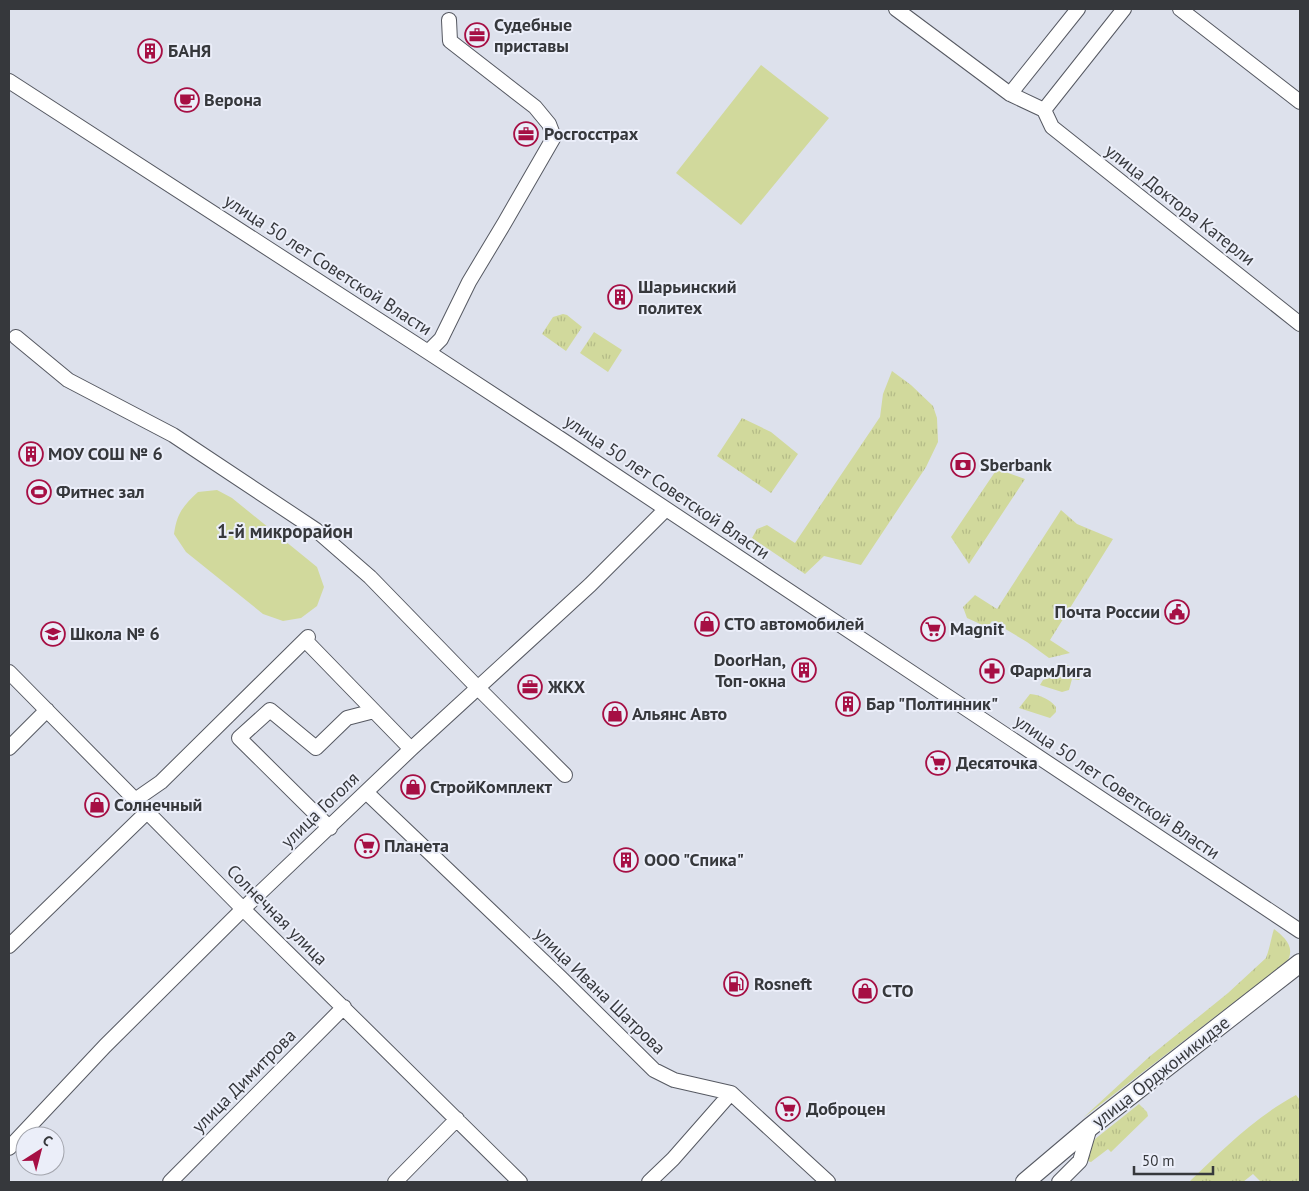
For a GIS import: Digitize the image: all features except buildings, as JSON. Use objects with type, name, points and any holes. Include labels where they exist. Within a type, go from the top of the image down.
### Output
[{"type":"main road","name":"улица Орджоникидзе","points":[[1024,1182],[1090,1127],[1300,963]]},
{"type":"street","points":[[896,9],[1010,94],[1044,110],[1124,9]]},
{"type":"street","points":[[1010,94],[1078,9]]},
{"type":"street","points":[[1180,9],[1300,102]]},
{"type":"street","points":[[428,352],[440,339],[469,282],[554,137],[549,124],[534,107],[450,41],[449,20]]},
{"type":"street","name":"улица 50 лет Советской Власти","points":[[9,82],[666,508],[1300,931]]},
{"type":"street","name":"улица Доктора Катерли","points":[[1044,110],[1052,127],[1300,324]]},
{"type":"street","points":[[16,338],[68,380],[173,435],[316,530],[370,577],[565,775]]},
{"type":"street","name":"улица Гоголя","points":[[9,1148],[105,1046],[243,909],[411,749],[590,586],[666,508]]},
{"type":"street","points":[[135,800],[161,782],[306,639],[411,749]]},
{"type":"street","name":"Солнечная улица","points":[[9,672],[243,909],[520,1182]]},
{"type":"street","points":[[9,748],[47,710]]},
{"type":"street","points":[[330,828],[239,738],[270,710],[316,748],[346,718],[374,711]]},
{"type":"street","name":"улица Ивана Шатрова","points":[[366,792],[561,978],[654,1070],[674,1080],[732,1093]]},
{"type":"street","points":[[9,946],[147,812]]},
{"type":"street","name":"улица Димитрова","points":[[170,1182],[344,1007]]},
{"type":"street","points":[[649,1182],[673,1159],[732,1093],[828,1182]]},
{"type":"street","points":[[395,1182],[457,1119]]},
{"type":"street","points":[[1059,1182],[1080,1161],[1090,1127]]},
{"type":"green space","points":[[761,65],[829,118],[741,225],[676,173]]},
{"type":"green space","points":[[563,314],[582,327],[566,351],[542,334],[553,317]]},
{"type":"green space","points":[[594,332],[622,350],[608,372],[580,353]]},
{"type":"green space","points":[[892,371],[911,385],[933,406],[937,418],[938,442],[926,467],[861,565],[824,556],[805,574],[752,538],[757,529],[767,525],[795,543],[880,417],[883,394]]},
{"type":"green space","points":[[742,418],[771,432],[798,454],[771,493],[717,456]]},
{"type":"green space","points":[[997,469],[1025,479],[969,564],[951,537]]},
{"type":"green space","points":[[217,490],[232,498],[317,567],[324,587],[317,606],[301,618],[283,621],[263,614],[186,552],[174,534],[179,515],[198,492]]},
{"type":"green space","points":[[1061,510],[1077,524],[1113,539],[1050,640],[1070,653],[1049,658],[992,621],[987,628],[967,618],[963,607],[975,595],[997,609]]},
{"type":"green space","points":[[1067,665],[1085,673],[1079,680],[1072,679],[1069,690],[1062,692],[1040,685],[1043,680],[1060,675]]},
{"type":"green space","points":[[1030,694],[1041,696],[1051,702],[1056,707],[1056,712],[1050,718],[1019,708]]},
{"type":"green space","points":[[1274,929],[1289,945],[1290,953],[1286,962],[1083,1118],[1149,1057],[1228,993],[1266,958]]},
{"type":"green space","points":[[1296,1095],[1300,1100],[1300,1182],[1261,1182],[1253,1174],[1243,1182],[1189,1182],[1253,1124]]},
{"type":"green space","points":[[1139,1104],[1147,1112],[1148,1116],[1111,1152],[1108,1149],[1091,1162],[1084,1160],[1095,1139]]},
{"type":"place","name":"Судебные приставы","points":[[477,35]]},
{"type":"place","name":"БАНЯ","points":[[150,51]]},
{"type":"place","name":"Верона","points":[[187,100]]},
{"type":"place","name":"Росгосстрах","points":[[526,134]]},
{"type":"place","name":"Шарьинский политех","points":[[620,297]]},
{"type":"place","name":"МОУ СОШ № 6","points":[[31,454]]},
{"type":"place","name":"Sberbank","points":[[963,465]]},
{"type":"place","name":"Фитнес зал","points":[[39,492]]},
{"type":"place","name":"Почта России","points":[[1177,612]]},
{"type":"place","name":"СТО автомобилей","points":[[707,624]]},
{"type":"place","name":"Magnit","points":[[933,629]]},
{"type":"place","name":"Школа № 6","points":[[53,634]]},
{"type":"place","name":"DoorHan, Топ-окна","points":[[804,670]]},
{"type":"place","name":"ФармЛига","points":[[992,671]]},
{"type":"place","name":"ЖКХ","points":[[530,687]]},
{"type":"place","name":"Бар \"Полтинник\"","points":[[848,704]]},
{"type":"place","name":"Альянс Авто","points":[[615,714]]},
{"type":"place","name":"Десяточка","points":[[938,763]]},
{"type":"place","name":"СтройКомплект","points":[[413,787]]},
{"type":"place","name":"Солнечный","points":[[97,805]]},
{"type":"place","name":"Планета","points":[[367,846]]},
{"type":"place","name":"ООО \"Спика\"","points":[[626,860]]},
{"type":"place","name":"Rosneft","points":[[736,984]]},
{"type":"place","name":"СТО","points":[[865,991]]},
{"type":"place","name":"Доброцен","points":[[788,1109]]},
{"type":"district","name":"1-й микрорайон","points":[[285,531]]}]
